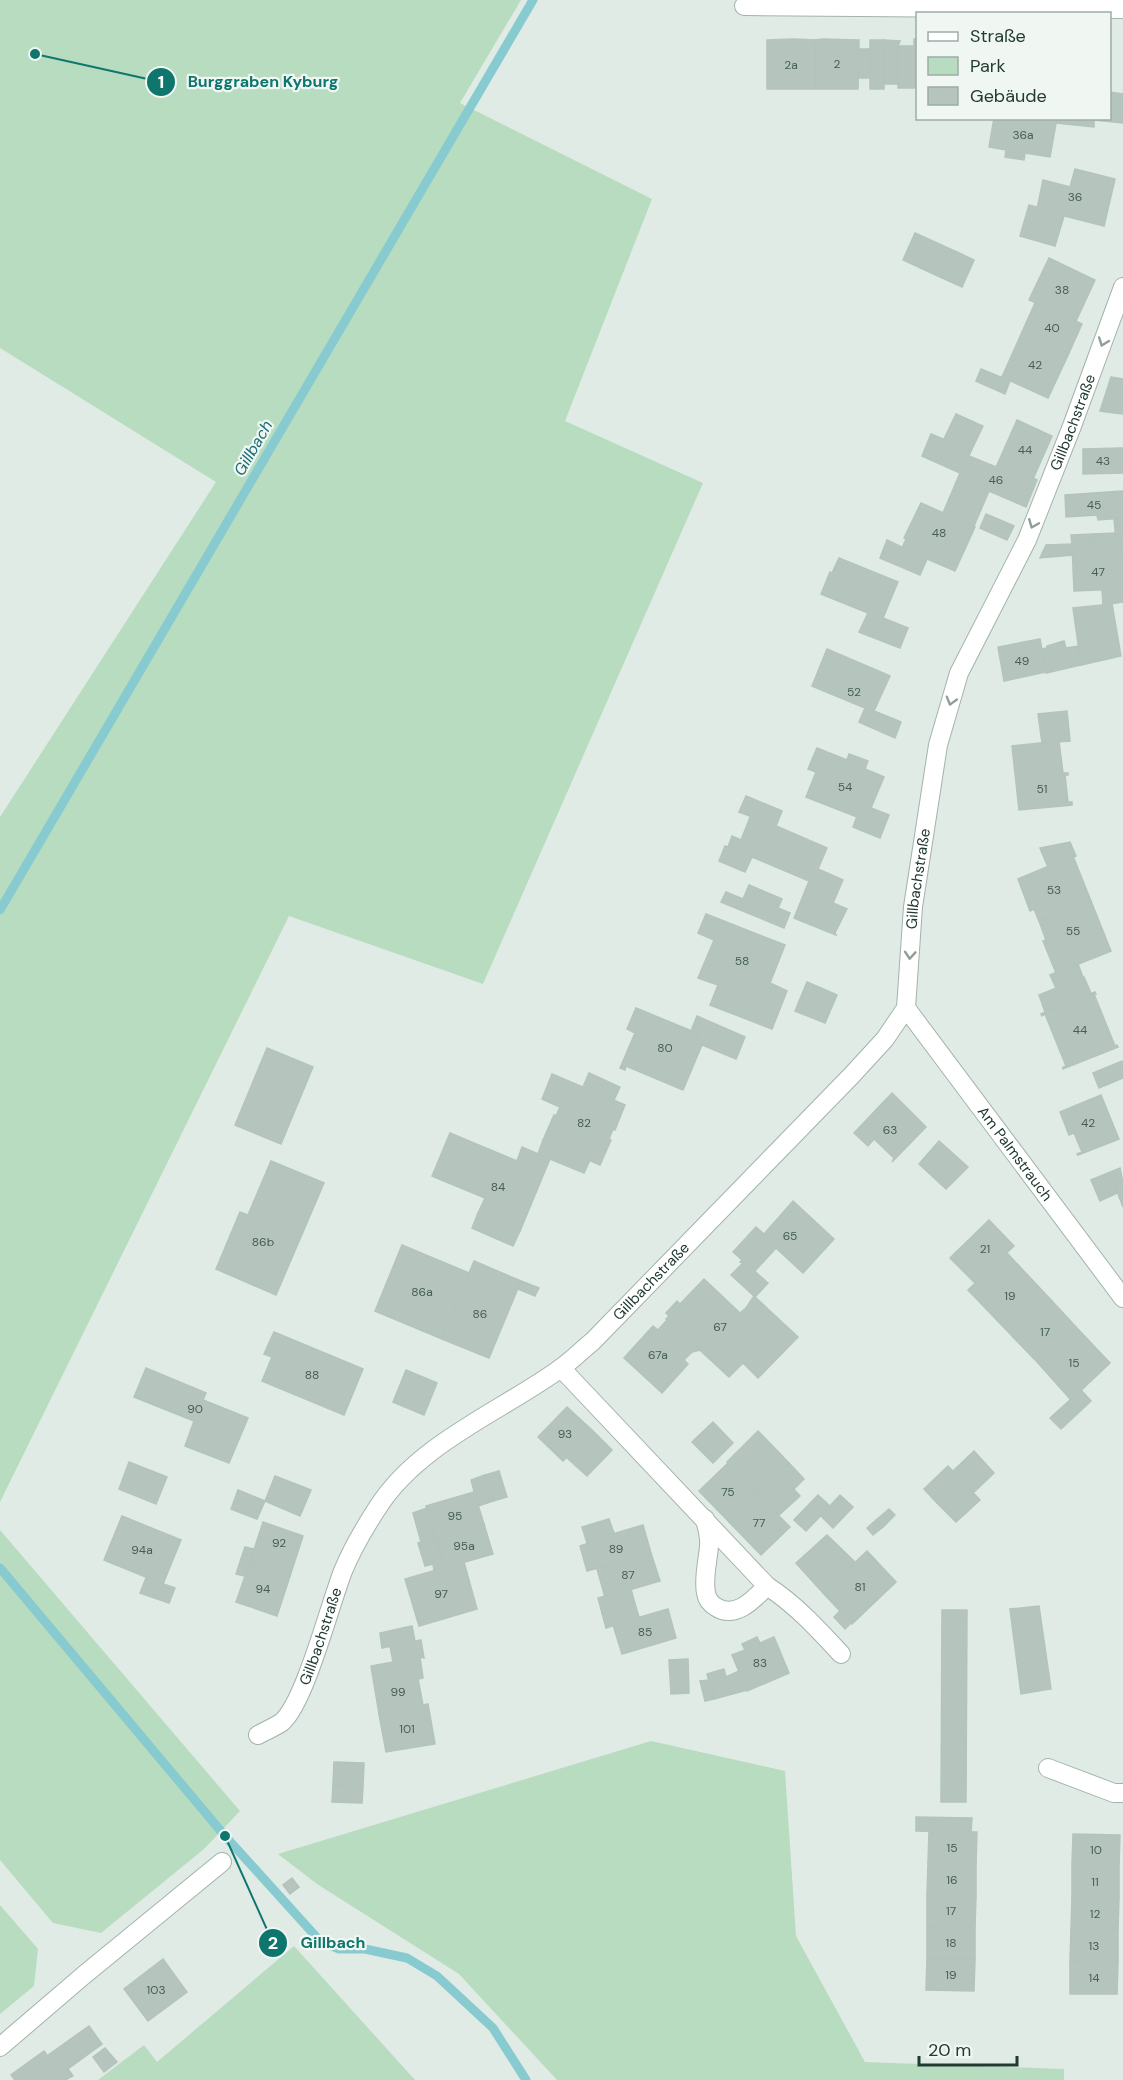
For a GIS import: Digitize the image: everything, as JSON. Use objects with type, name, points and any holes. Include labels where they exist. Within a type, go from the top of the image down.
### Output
[{"type":"street","points":[[744,6],[1123,9]]},
{"type":"street","name":"Gillbachstraße","points":[[258,1735],[282,1721],[300,1694],[355,1545],[386,1497],[407,1473],[428,1455],[476,1422],[561,1368],[593,1341],[852,1075],[885,1039],[906,1008],[914,907],[938,745],[959,673],[1027,540],[1123,287]]},
{"type":"street","name":"Am Palmstrauch","points":[[906,1008],[1123,1298]]},
{"type":"street","points":[[561,1368],[767,1586],[783,1596],[812,1622],[841,1654]]},
{"type":"street","points":[[705,1518],[710,1545],[705,1590],[711,1602],[729,1612],[745,1606],[767,1586]]},
{"type":"street","points":[[1048,1768],[1114,1793],[1123,1793]]},
{"type":"street","points":[[0,2047],[222,1862]]},
{"type":"green space","points":[[0,0],[521,0],[460,103],[652,199],[565,421],[703,483],[483,984],[289,916],[0,1502],[0,817],[216,482],[0,348]]},
{"type":"green space","points":[[0,1530],[240,1811],[204,1849],[101,1933],[53,1923],[0,1860]]},
{"type":"green space","points":[[651,1741],[785,1771],[796,1936],[865,2062],[1064,2069],[1064,2080],[557,2080],[459,1974],[317,1884],[278,1854]]},
{"type":"green space","points":[[0,1905],[38,1949],[34,1986],[0,2014]]},
{"type":"green space","points":[[294,1946],[415,2080],[98,2080],[144,2045],[157,2062]]},
{"type":"building","points":[[914,39],[916,39],[916,88],[898,88],[898,46],[914,46]]},
{"type":"building","points":[[767,40],[815,40],[815,89],[767,89]]},
{"type":"building","points":[[815,40],[859,40],[858,89],[815,89]]},
{"type":"building","points":[[870,40],[884,40],[884,89],[870,89]]},
{"type":"building","points":[[884,40],[900,41],[898,84],[884,84]]},
{"type":"building","points":[[859,49],[870,49],[870,78],[858,78]]},
{"type":"building","points":[[1111,92],[1123,94],[1123,123],[1094,120],[1111,120]]},
{"type":"building","points":[[994,120],[1057,120],[1050,157],[1025,153],[1024,160],[1005,157],[1006,150],[989,147]]},
{"type":"building","points":[[1057,120],[1094,120],[1094,127],[1056,123]]},
{"type":"building","points":[[1075,169],[1115,179],[1104,226],[1037,209],[1043,180],[1070,187]]},
{"type":"building","points":[[1029,205],[1064,216],[1055,246],[1020,236]]},
{"type":"building","points":[[915,233],[955,251],[942,278],[903,260]]},
{"type":"building","points":[[955,251],[974,260],[962,287],[942,278]]},
{"type":"building","points":[[1049,258],[1095,280],[1076,321],[1029,300]]},
{"type":"building","points":[[1035,303],[1082,324],[1069,353],[1022,332]]},
{"type":"building","points":[[1022,332],[1069,353],[1048,398],[1002,377]]},
{"type":"building","points":[[981,369],[1010,381],[1005,394],[976,381]]},
{"type":"building","points":[[1111,377],[1123,379],[1123,414],[1100,411]]},
{"type":"building","points":[[956,414],[983,426],[971,451],[944,439]]},
{"type":"building","points":[[1017,420],[1052,436],[1033,479],[998,463]]},
{"type":"building","points":[[931,434],[971,451],[969,456],[996,467],[998,463],[1037,480],[1026,507],[989,491],[974,526],[943,513],[960,473],[922,456]]},
{"type":"building","points":[[1123,448],[1123,473],[1083,474],[1083,449]]},
{"type":"building","points":[[1123,491],[1123,518],[1098,520],[1097,515],[1066,517],[1065,495]]},
{"type":"building","points":[[921,503],[975,527],[955,571],[902,548],[906,539],[904,538]]},
{"type":"building","points":[[986,514],[1014,526],[1007,540],[980,528]]},
{"type":"building","points":[[1123,518],[1123,541],[1116,541],[1114,519]]},
{"type":"building","points":[[1115,533],[1116,541],[1093,543],[1093,534]]},
{"type":"building","points":[[1093,534],[1093,543],[1072,544],[1071,535]]},
{"type":"building","points":[[887,540],[927,559],[920,575],[880,558]]},
{"type":"building","points":[[1122,541],[1123,589],[1074,591],[1072,544]]},
{"type":"building","points":[[1072,544],[1072,555],[1040,558],[1046,545]]},
{"type":"building","points":[[839,558],[898,582],[883,618],[908,628],[900,648],[859,632],[868,613],[821,594]]},
{"type":"building","points":[[1123,589],[1123,602],[1103,605],[1102,590]]},
{"type":"building","points":[[1112,604],[1121,656],[1081,665],[1073,608]]},
{"type":"building","points":[[1040,639],[1046,672],[1004,681],[998,647]]},
{"type":"building","points":[[1064,641],[1066,648],[1078,646],[1081,665],[1046,673],[1042,649]]},
{"type":"building","points":[[827,649],[890,676],[874,711],[901,722],[895,738],[859,722],[865,708],[812,686]]},
{"type":"building","points":[[1067,711],[1070,741],[1042,743],[1038,714]]},
{"type":"building","points":[[1059,741],[1063,773],[1068,773],[1065,775],[1068,802],[1072,802],[1072,805],[1019,810],[1012,746]]},
{"type":"building","points":[[817,748],[847,760],[849,754],[868,761],[865,769],[884,777],[868,815],[859,811],[857,817],[806,797],[816,772],[808,769]]},
{"type":"building","points":[[746,796],[782,811],[776,826],[739,812]]},
{"type":"building","points":[[871,808],[889,815],[880,838],[853,827],[859,811],[868,815]]},
{"type":"building","points":[[751,815],[827,848],[818,869],[843,880],[833,903],[847,909],[836,935],[794,918],[809,881],[752,857],[745,872],[719,861],[732,836],[741,840]]},
{"type":"building","points":[[1070,842],[1076,856],[1048,867],[1040,848]]},
{"type":"building","points":[[1073,856],[1091,901],[1039,921],[1034,909],[1030,911],[1018,879]]},
{"type":"building","points":[[749,885],[782,899],[778,908],[790,913],[784,928],[721,902],[726,892],[743,899]]},
{"type":"building","points":[[1091,901],[1111,951],[1056,973],[1043,941],[1046,940],[1039,921]]},
{"type":"building","points":[[706,914],[785,945],[770,983],[787,991],[772,1029],[710,1005],[718,985],[698,978],[714,940],[698,933]]},
{"type":"building","points":[[1078,964],[1083,977],[1056,988],[1050,975]]},
{"type":"building","points":[[1084,977],[1091,993],[1045,1012],[1039,995]]},
{"type":"building","points":[[807,982],[837,995],[825,1023],[795,1011]]},
{"type":"building","points":[[1095,992],[1115,1046],[1118,1047],[1063,1069],[1066,1066],[1045,1014],[1042,1016],[1041,1014]]},
{"type":"building","points":[[636,1008],[699,1034],[695,1042],[702,1045],[683,1090],[626,1066],[625,1070],[620,1068],[635,1033],[627,1029]]},
{"type":"building","points":[[697,1016],[745,1037],[736,1059],[695,1042],[699,1034],[691,1031]]},
{"type":"building","points":[[267,1048],[313,1067],[281,1144],[235,1125]]},
{"type":"building","points":[[1122,1061],[1123,1078],[1099,1088],[1093,1073]]},
{"type":"building","points":[[589,1073],[620,1087],[614,1100],[583,1087]]},
{"type":"building","points":[[552,1074],[625,1105],[615,1130],[613,1129],[609,1139],[611,1140],[600,1165],[543,1140],[560,1107],[542,1099]]},
{"type":"building","points":[[892,1093],[926,1127],[892,1162],[894,1158],[874,1139],[868,1146],[854,1133]]},
{"type":"building","points":[[1101,1095],[1119,1139],[1078,1155],[1082,1152],[1074,1133],[1069,1135],[1060,1112]]},
{"type":"building","points":[[450,1133],[517,1161],[522,1147],[550,1159],[520,1231],[478,1213],[485,1198],[432,1176]]},
{"type":"building","points":[[543,1140],[590,1160],[584,1173],[538,1154]]},
{"type":"building","points":[[939,1141],[968,1167],[946,1189],[919,1164]]},
{"type":"building","points":[[271,1161],[324,1183],[276,1295],[216,1269],[240,1212],[248,1215]]},
{"type":"building","points":[[1120,1168],[1123,1183],[1115,1186],[1117,1193],[1100,1201],[1091,1180]]},
{"type":"building","points":[[1123,1183],[1123,1207],[1115,1186]]},
{"type":"building","points":[[793,1201],[834,1239],[803,1273],[776,1248],[754,1272],[744,1262],[740,1262],[742,1260],[733,1252],[756,1227],[764,1234]]},
{"type":"building","points":[[478,1213],[520,1231],[513,1246],[472,1228]]},
{"type":"building","points":[[989,1220],[1014,1246],[975,1283],[950,1258]]},
{"type":"building","points":[[402,1245],[469,1273],[442,1339],[375,1311]]},
{"type":"building","points":[[1007,1253],[1052,1301],[1013,1337],[968,1290]]},
{"type":"building","points":[[474,1261],[521,1281],[489,1358],[442,1339]]},
{"type":"building","points":[[744,1262],[768,1283],[755,1297],[731,1275]]},
{"type":"building","points":[[704,1279],[740,1313],[746,1308],[773,1333],[729,1377],[666,1319],[669,1316],[666,1313],[677,1301],[680,1304]]},
{"type":"building","points":[[521,1281],[539,1288],[535,1296],[518,1289]]},
{"type":"building","points":[[754,1296],[798,1337],[758,1378],[743,1363],[773,1333],[746,1308]]},
{"type":"building","points":[[1052,1301],[1076,1327],[1038,1363],[1013,1337]]},
{"type":"building","points":[[667,1320],[700,1350],[692,1352],[684,1360],[688,1364],[662,1393],[624,1358],[653,1326],[658,1330]]},
{"type":"building","points":[[1076,1327],[1110,1363],[1071,1400],[1038,1363]]},
{"type":"building","points":[[274,1332],[363,1369],[344,1415],[262,1381],[272,1357],[264,1354]]},
{"type":"building","points":[[146,1368],[206,1393],[203,1400],[248,1418],[229,1463],[185,1446],[194,1421],[134,1397]]},
{"type":"building","points":[[406,1370],[437,1383],[424,1415],[393,1402]]},
{"type":"building","points":[[1081,1390],[1091,1401],[1061,1429],[1050,1418]]},
{"type":"building","points":[[567,1407],[592,1430],[563,1461],[538,1437]]},
{"type":"building","points":[[713,1422],[733,1443],[713,1463],[692,1442]]},
{"type":"building","points":[[592,1430],[612,1450],[587,1476],[566,1457]]},
{"type":"building","points":[[758,1431],[789,1463],[757,1494],[727,1462]]},
{"type":"building","points":[[974,1451],[994,1473],[973,1493],[953,1471]]},
{"type":"building","points":[[129,1462],[167,1477],[156,1504],[119,1489]]},
{"type":"building","points":[[728,1463],[757,1494],[729,1522],[699,1491]]},
{"type":"building","points":[[789,1463],[804,1479],[794,1489],[787,1482],[766,1502],[757,1494]]},
{"type":"building","points":[[948,1466],[961,1480],[937,1503],[924,1489]]},
{"type":"building","points":[[499,1471],[507,1497],[493,1501],[485,1475]]},
{"type":"building","points":[[485,1475],[493,1501],[478,1506],[471,1480]]},
{"type":"building","points":[[275,1476],[311,1490],[300,1516],[265,1501]]},
{"type":"building","points":[[961,1480],[980,1500],[966,1513],[947,1493]]},
{"type":"building","points":[[787,1482],[800,1496],[779,1515],[766,1502]]},
{"type":"building","points":[[238,1490],[265,1501],[257,1519],[231,1509]]},
{"type":"building","points":[[474,1492],[484,1524],[435,1538],[426,1506]]},
{"type":"building","points":[[947,1493],[966,1513],[956,1522],[937,1503]]},
{"type":"building","points":[[757,1494],[790,1527],[761,1555],[729,1522]]},
{"type":"building","points":[[818,1495],[830,1506],[806,1531],[794,1520]]},
{"type":"building","points":[[840,1495],[853,1507],[833,1528],[821,1516]]},
{"type":"building","points":[[427,1508],[435,1538],[421,1542],[413,1513]]},
{"type":"building","points":[[889,1509],[895,1515],[883,1527],[876,1520]]},
{"type":"building","points":[[122,1516],[181,1540],[163,1584],[104,1560]]},
{"type":"building","points":[[609,1519],[614,1533],[587,1543],[582,1527]]},
{"type":"building","points":[[876,1520],[883,1527],[873,1535],[867,1528]]},
{"type":"building","points":[[263,1522],[303,1536],[290,1576],[250,1562]]},
{"type":"building","points":[[484,1524],[493,1554],[444,1568],[435,1538]]},
{"type":"building","points":[[643,1525],[651,1553],[587,1571],[580,1546],[589,1541]]},
{"type":"building","points":[[827,1535],[855,1562],[823,1593],[796,1563]]},
{"type":"building","points":[[435,1538],[444,1568],[434,1570],[433,1564],[425,1566],[418,1543]]},
{"type":"building","points":[[245,1547],[254,1549],[250,1562],[241,1559]]},
{"type":"building","points":[[867,1551],[896,1582],[845,1629],[834,1617],[840,1611],[823,1593]]},
{"type":"building","points":[[651,1553],[660,1581],[605,1597],[597,1569]]},
{"type":"building","points":[[241,1559],[250,1562],[245,1576],[236,1574]]},
{"type":"building","points":[[250,1562],[290,1576],[277,1616],[236,1602]]},
{"type":"building","points":[[464,1562],[477,1609],[419,1626],[405,1579]]},
{"type":"building","points":[[146,1578],[175,1588],[169,1603],[140,1593]]},
{"type":"building","points":[[631,1589],[635,1604],[602,1613],[598,1598]]},
{"type":"building","points":[[635,1604],[639,1617],[606,1628],[602,1613]]},
{"type":"building","points":[[1039,1606],[1051,1689],[1021,1694],[1010,1609]]},
{"type":"building","points":[[668,1609],[676,1638],[622,1654],[613,1625]]},
{"type":"building","points":[[942,1610],[967,1610],[966,1802],[941,1802]]},
{"type":"building","points":[[412,1626],[415,1641],[382,1648],[380,1633]]},
{"type":"building","points":[[757,1637],[760,1643],[774,1637],[789,1673],[747,1691],[732,1655],[745,1650],[742,1644]]},
{"type":"building","points":[[421,1640],[424,1658],[393,1662],[390,1646]]},
{"type":"building","points":[[420,1657],[423,1678],[418,1679],[423,1705],[379,1714],[371,1666]]},
{"type":"building","points":[[688,1659],[689,1693],[671,1694],[669,1660]]},
{"type":"building","points":[[724,1669],[726,1677],[739,1671],[747,1690],[714,1699],[707,1674]]},
{"type":"building","points":[[709,1680],[714,1699],[705,1701],[700,1681]]},
{"type":"building","points":[[428,1704],[435,1744],[386,1752],[379,1714]]},
{"type":"building","points":[[334,1762],[364,1763],[363,1787],[333,1785]]},
{"type":"building","points":[[333,1785],[363,1787],[362,1803],[332,1802]]},
{"type":"building","points":[[916,1817],[972,1818],[971,1832],[916,1831]]},
{"type":"building","points":[[929,1831],[977,1832],[976,1864],[928,1863]]},
{"type":"building","points":[[1073,1834],[1120,1835],[1119,1867],[1072,1865]]},
{"type":"building","points":[[928,1863],[976,1864],[976,1896],[927,1895]]},
{"type":"building","points":[[1072,1865],[1119,1867],[1119,1898],[1072,1897]]},
{"type":"building","points":[[292,1878],[299,1887],[290,1894],[283,1885]]},
{"type":"building","points":[[927,1895],[976,1896],[975,1928],[927,1927]]},
{"type":"building","points":[[1072,1897],[1119,1898],[1118,1930],[1071,1929]]},
{"type":"building","points":[[927,1927],[975,1928],[975,1959],[927,1959]]},
{"type":"building","points":[[1071,1929],[1118,1930],[1118,1962],[1070,1961]]},
{"type":"building","points":[[163,1959],[187,1992],[148,2021],[124,1989]]},
{"type":"building","points":[[927,1959],[975,1959],[974,1991],[926,1990]]},
{"type":"building","points":[[1070,1961],[1118,1962],[1117,1994],[1070,1994]]},
{"type":"building","points":[[89,2026],[102,2044],[68,2069],[73,2076],[65,2080],[47,2056]]},
{"type":"building","points":[[105,2048],[117,2062],[104,2072],[93,2057]]},
{"type":"building","points":[[44,2051],[65,2080],[15,2080],[11,2075]]},
{"type":"waterway","name":"Gillbach","points":[[0,910],[533,0]]},
{"type":"waterway","name":"Gillbach","points":[[0,1568],[225,1836],[320,1941],[339,1949],[365,1949],[407,1958],[437,1976],[493,2028],[526,2080]]},
{"type":"place","name":"Burggraben Kyburg","points":[[35,54]]},
{"type":"place","name":"Gillbach","points":[[225,1836]]}]
